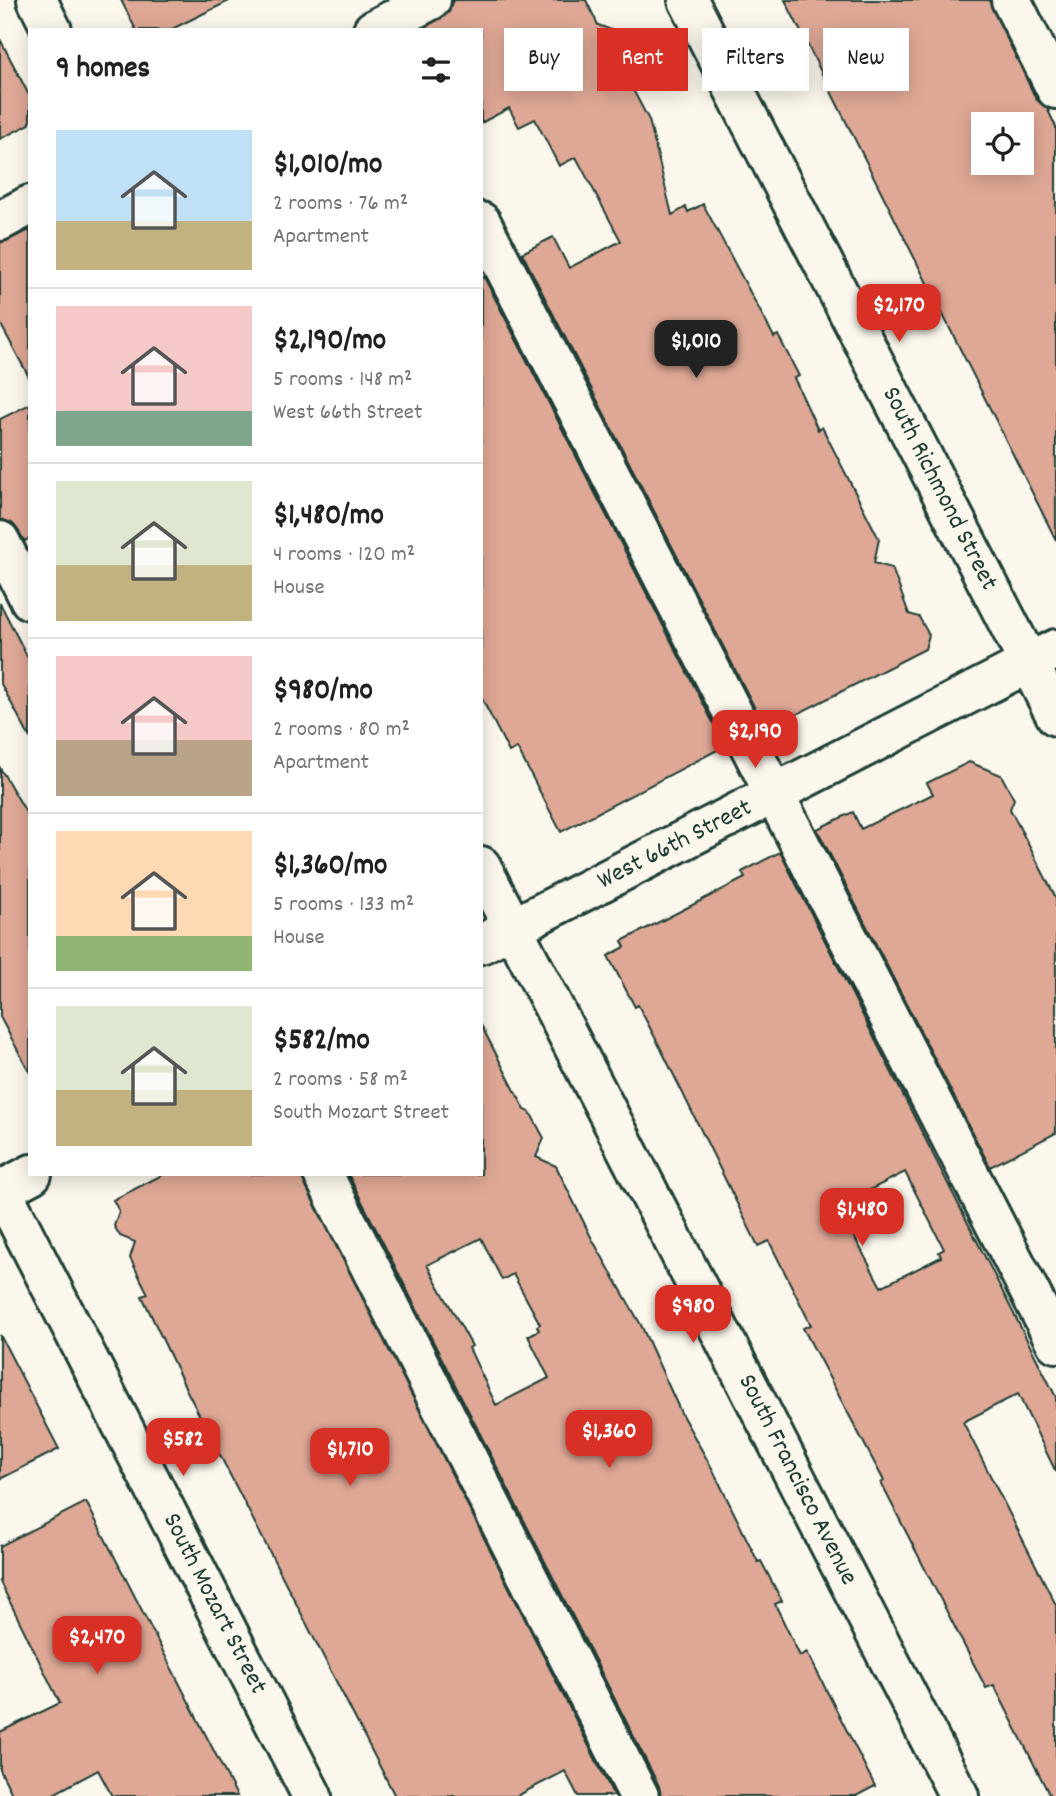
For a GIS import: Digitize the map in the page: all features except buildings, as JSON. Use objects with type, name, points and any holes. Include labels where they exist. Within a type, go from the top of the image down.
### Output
[{"type":"street","points":[[37,0],[51,28]]},
{"type":"street","points":[[379,28],[430,0]]},
{"type":"street","name":"South Richmond Street","points":[[688,0],[1042,656],[1056,716]]},
{"type":"street","points":[[1011,0],[1056,89]]},
{"type":"street","points":[[0,220],[28,206]]},
{"type":"street","points":[[483,226],[1056,1343]]},
{"type":"street","points":[[0,541],[28,596]]},
{"type":"street","name":"West 66th Street","points":[[497,936],[1042,656]]},
{"type":"street","name":"South Francisco Avenue","points":[[483,875],[497,936],[959,1796]]},
{"type":"street","points":[[324,1176],[639,1796]]},
{"type":"street","name":"South Mozart Street","points":[[8,1186],[312,1796]]}]
